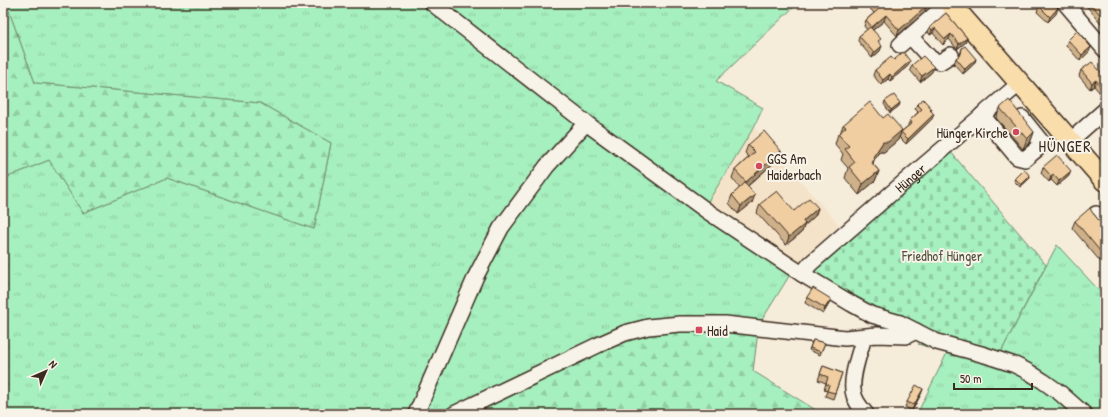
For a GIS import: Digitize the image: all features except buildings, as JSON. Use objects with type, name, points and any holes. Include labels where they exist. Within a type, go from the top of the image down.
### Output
[{"type":"main road","points":[[949,3],[1105,181]]},
{"type":"street","points":[[432,3],[586,123],[707,211],[802,274],[852,304],[866,311],[900,323],[937,342],[1015,365],[1029,372],[1054,389],[1084,414]]},
{"type":"street","points":[[949,3],[905,41],[932,59],[940,62],[951,55]]},
{"type":"street","points":[[1065,3],[1105,50]]},
{"type":"street","name":"Hünger","points":[[802,274],[810,264],[1020,83]]},
{"type":"street","points":[[982,115],[1017,157],[1025,159],[1043,144],[1015,109]]},
{"type":"street","points":[[1070,141],[1105,110]]},
{"type":"street","points":[[416,414],[476,276],[501,228],[546,166],[586,123]]},
{"type":"street","points":[[454,414],[598,345],[625,333],[648,327],[680,324],[725,324],[845,338],[877,335],[906,336],[916,331]]},
{"type":"street","points":[[864,337],[854,377],[853,390],[856,401],[866,414]]},
{"type":"shaded area","name":"GGS Am Haiderbach","points":[[754,127],[839,225],[804,262],[798,263],[706,205]]},
{"type":"green space","points":[[3,3],[6,3],[35,83],[260,103],[331,143],[314,229],[167,178],[83,213],[49,160],[3,179]]},
{"type":"green space","points":[[6,3],[176,3],[230,6],[241,3],[425,3],[791,273],[760,323],[690,316],[642,320],[586,344],[440,414],[3,414],[3,179],[49,160],[83,213],[167,178],[314,229],[331,143],[260,103],[35,83]]},
{"type":"green space","points":[[441,3],[798,3],[716,81],[763,108],[754,127],[706,205]]},
{"type":"green space","name":"Friedhof Hünger","points":[[950,151],[1046,265],[1000,354],[946,339],[919,324],[877,310],[813,273],[813,268]]},
{"type":"green space","points":[[1057,245],[1105,297],[1105,414],[917,414],[947,353],[918,344],[1000,354]]},
{"type":"green space","points":[[698,328],[758,331],[753,371],[819,412],[818,414],[467,414],[601,349],[650,332]]},
{"type":"place","name":"Hünger Kirche","points":[[1016,132]]},
{"type":"place","name":"GGS Am Haiderbach","points":[[759,166]]},
{"type":"place","name":"Haid","points":[[699,330]]},
{"type":"district","name":"HÜNGER","points":[[1065,146]]}]
